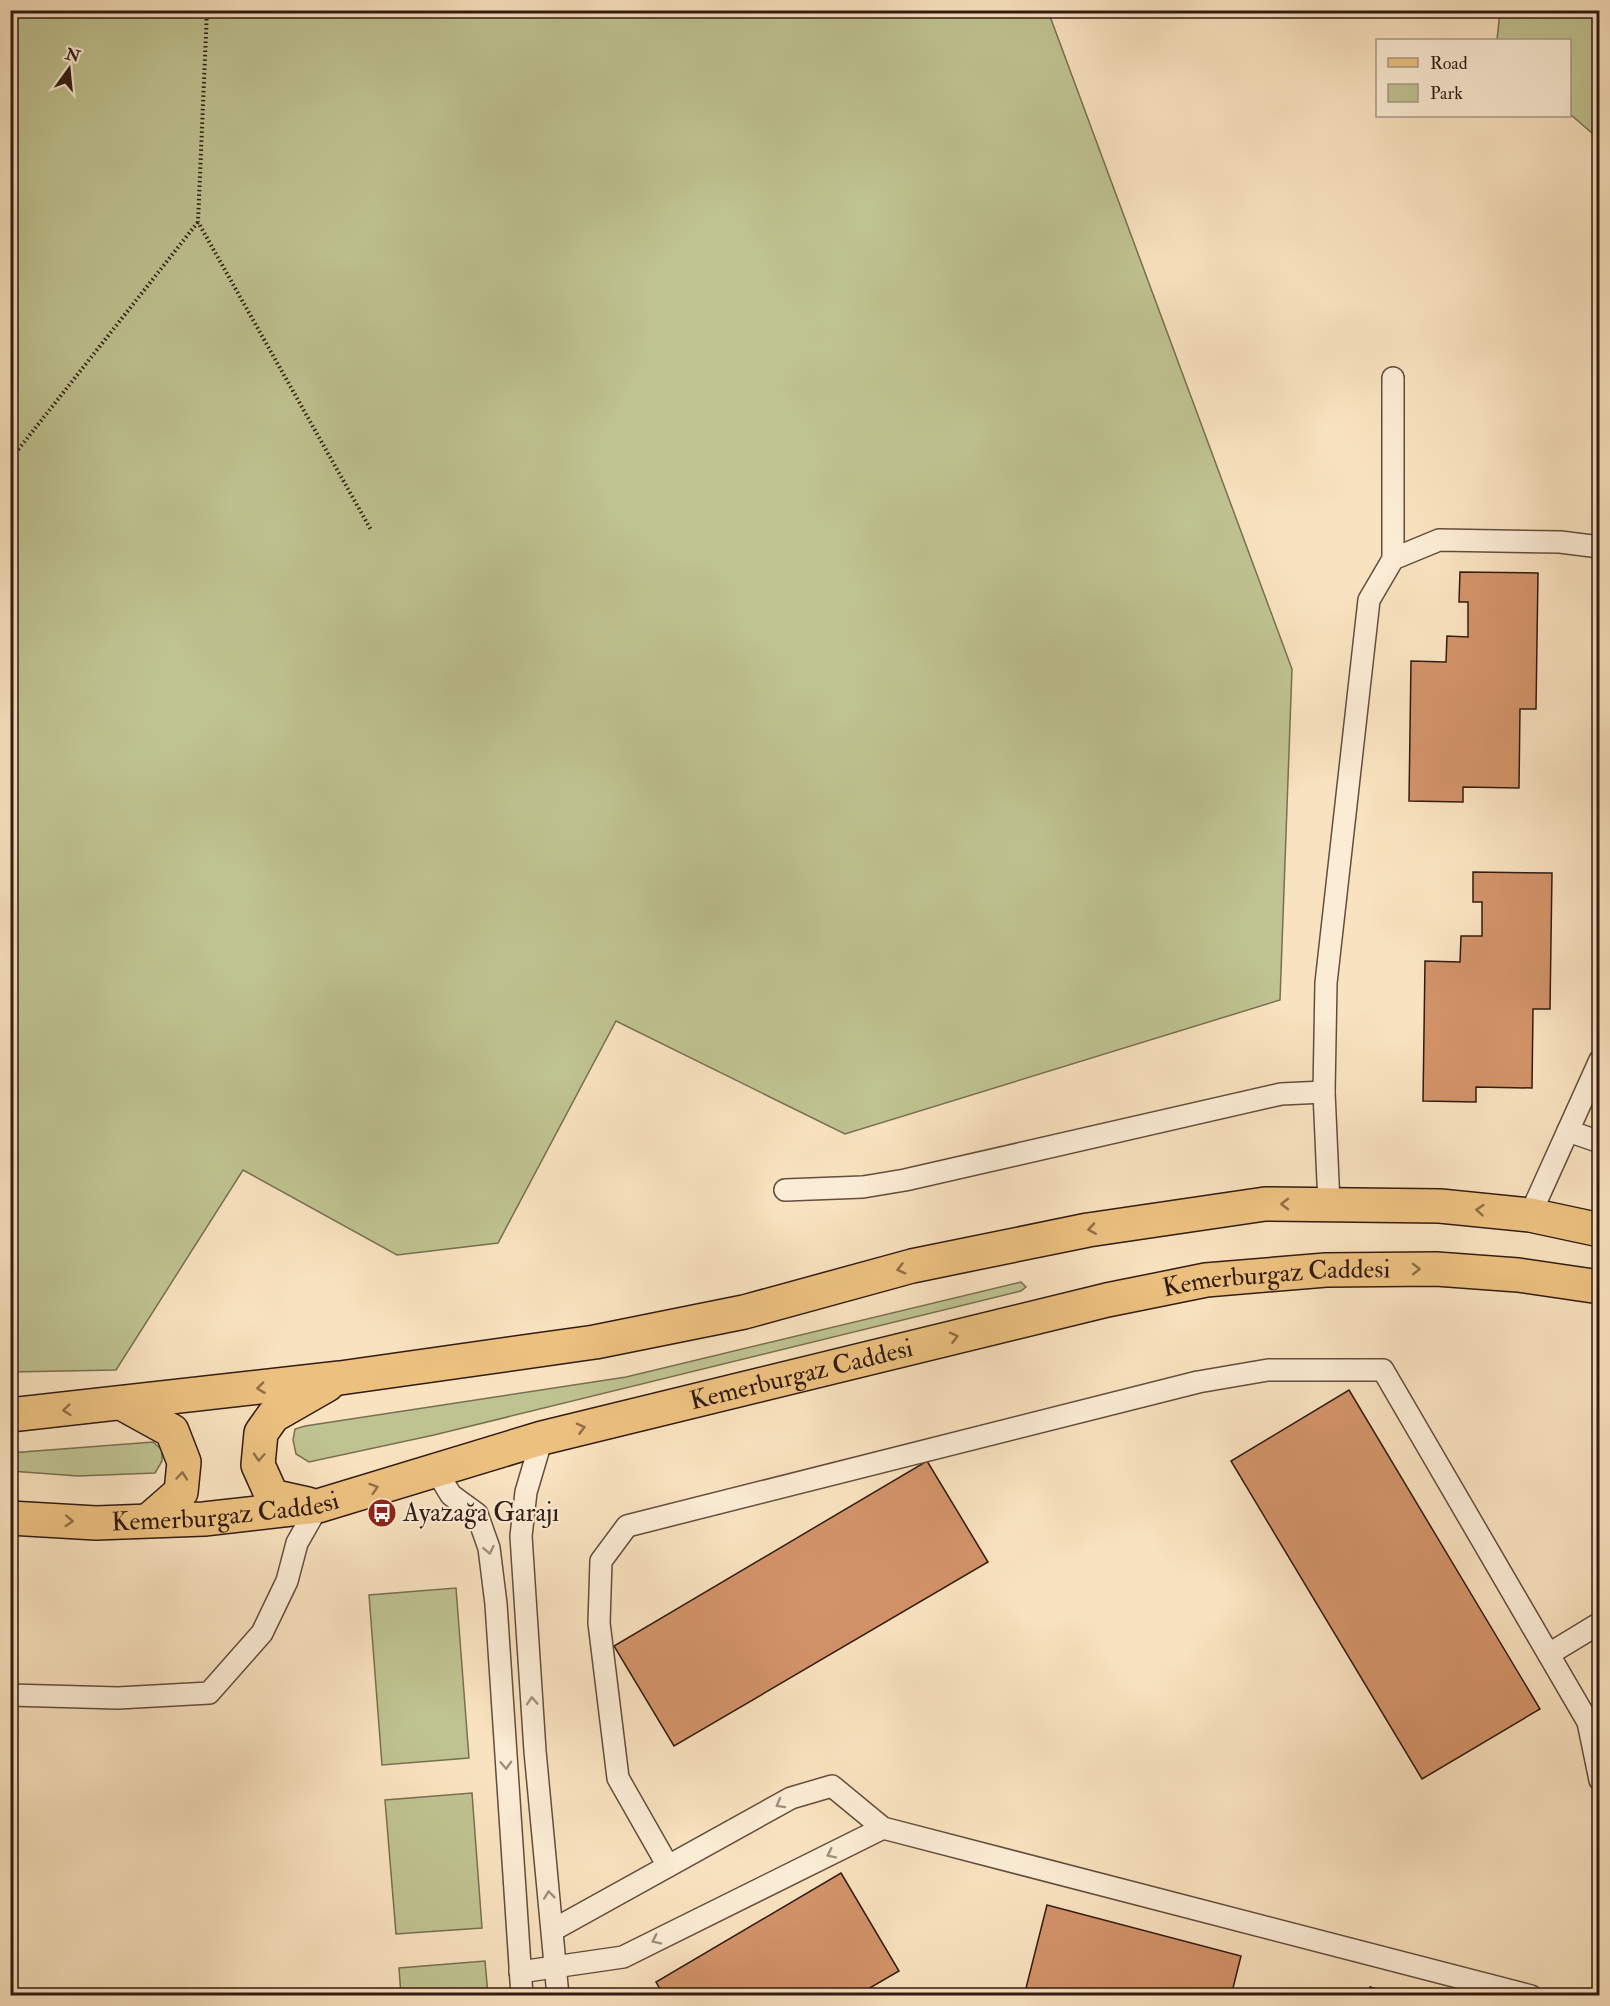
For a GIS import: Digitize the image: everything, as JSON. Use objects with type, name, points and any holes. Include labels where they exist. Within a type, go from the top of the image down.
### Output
[{"type":"main road","points":[[10,1415],[340,1378],[607,1340],[744,1312],[912,1266],[1088,1230],[1265,1204],[1440,1206],[1530,1215],[1599,1230]]},
{"type":"main road","name":"Kemerburgaz Caddesi","points":[[10,1518],[96,1522],[243,1517],[318,1506],[542,1438],[1096,1302],[1206,1280],[1326,1270],[1436,1269],[1518,1275],[1599,1287]]},
{"type":"main road","points":[[318,1506],[272,1496],[258,1465],[261,1433],[273,1416],[340,1378]]},
{"type":"main road","points":[[123,1404],[172,1431],[184,1462],[181,1492],[149,1520]]},
{"type":"lane","points":[[1329,1204],[1324,1092],[1326,983],[1361,655],[1369,600],[1393,559],[1393,378]]},
{"type":"lane","points":[[1393,559],[1439,540],[1560,542],[1599,547]]},
{"type":"lane","points":[[1530,1215],[1599,1060]]},
{"type":"lane","points":[[785,1190],[862,1187],[894,1182],[1281,1094],[1324,1092]]},
{"type":"lane","points":[[1568,1131],[1599,1142]]},
{"type":"lane","points":[[668,1866],[618,1778],[599,1623],[601,1561],[627,1526],[1198,1382],[1268,1370],[1383,1370],[1588,1722],[1599,1780]]},
{"type":"lane","points":[[542,1438],[526,1492],[521,1536],[535,1751],[557,1965],[558,1995]]},
{"type":"lane","points":[[435,1469],[451,1495],[477,1514],[489,1548],[496,1604],[522,1995]]},
{"type":"lane","points":[[10,1695],[118,1698],[208,1693],[262,1633],[287,1581],[297,1543],[318,1506]]},
{"type":"lane","points":[[1549,1654],[1599,1623]]},
{"type":"lane","points":[[553,1930],[791,1798],[832,1786],[883,1828],[1531,1995]]},
{"type":"lane","points":[[520,1972],[622,1957],[883,1828]]},
{"type":"path","points":[[207,10],[198,222],[371,530]]},
{"type":"path","points":[[10,460],[198,222]]},
{"type":"green space","points":[[10,11],[1048,11],[1292,669],[1280,1000],[845,1134],[616,1021],[498,1243],[397,1255],[243,1170],[116,1370],[11,1372]]},
{"type":"green space","points":[[1500,11],[1599,11],[1599,139],[1571,115],[1571,39],[1497,39]]},
{"type":"green space","points":[[1021,1282],[1026,1287],[1021,1291],[434,1435],[309,1462],[296,1454],[293,1440],[295,1429],[305,1426],[626,1377]]},
{"type":"green space","points":[[153,1442],[162,1450],[162,1461],[155,1473],[78,1476],[11,1471],[10,1453]]},
{"type":"green space","points":[[456,1588],[469,1758],[382,1765],[369,1595]]},
{"type":"green space","points":[[472,1793],[482,1928],[396,1934],[385,1800]]},
{"type":"green space","points":[[485,1961],[488,1995],[401,1995],[399,1968]]},
{"type":"building","points":[[1460,572],[1538,573],[1536,709],[1520,709],[1519,788],[1463,787],[1463,802],[1409,801],[1411,661],[1446,662],[1447,636],[1468,637],[1468,602],[1459,602]]},
{"type":"building","points":[[1473,872],[1552,873],[1550,1009],[1533,1009],[1532,1088],[1476,1087],[1476,1102],[1423,1101],[1425,961],[1460,962],[1461,936],[1482,936],[1482,902],[1473,902]]},
{"type":"building","points":[[1349,1390],[1540,1709],[1422,1779],[1231,1461]]},
{"type":"building","points":[[927,1461],[988,1562],[674,1746],[614,1646]]},
{"type":"building","points":[[841,1873],[899,1971],[856,1996],[664,1996],[656,1982]]},
{"type":"building","points":[[1047,1905],[1241,1956],[1231,1996],[1024,1996]]},
{"type":"building","points":[[1370,1987],[1402,1996],[1368,1996]]},
{"type":"place","name":"Ayazağa Garajı","points":[[382,1513]]}]
